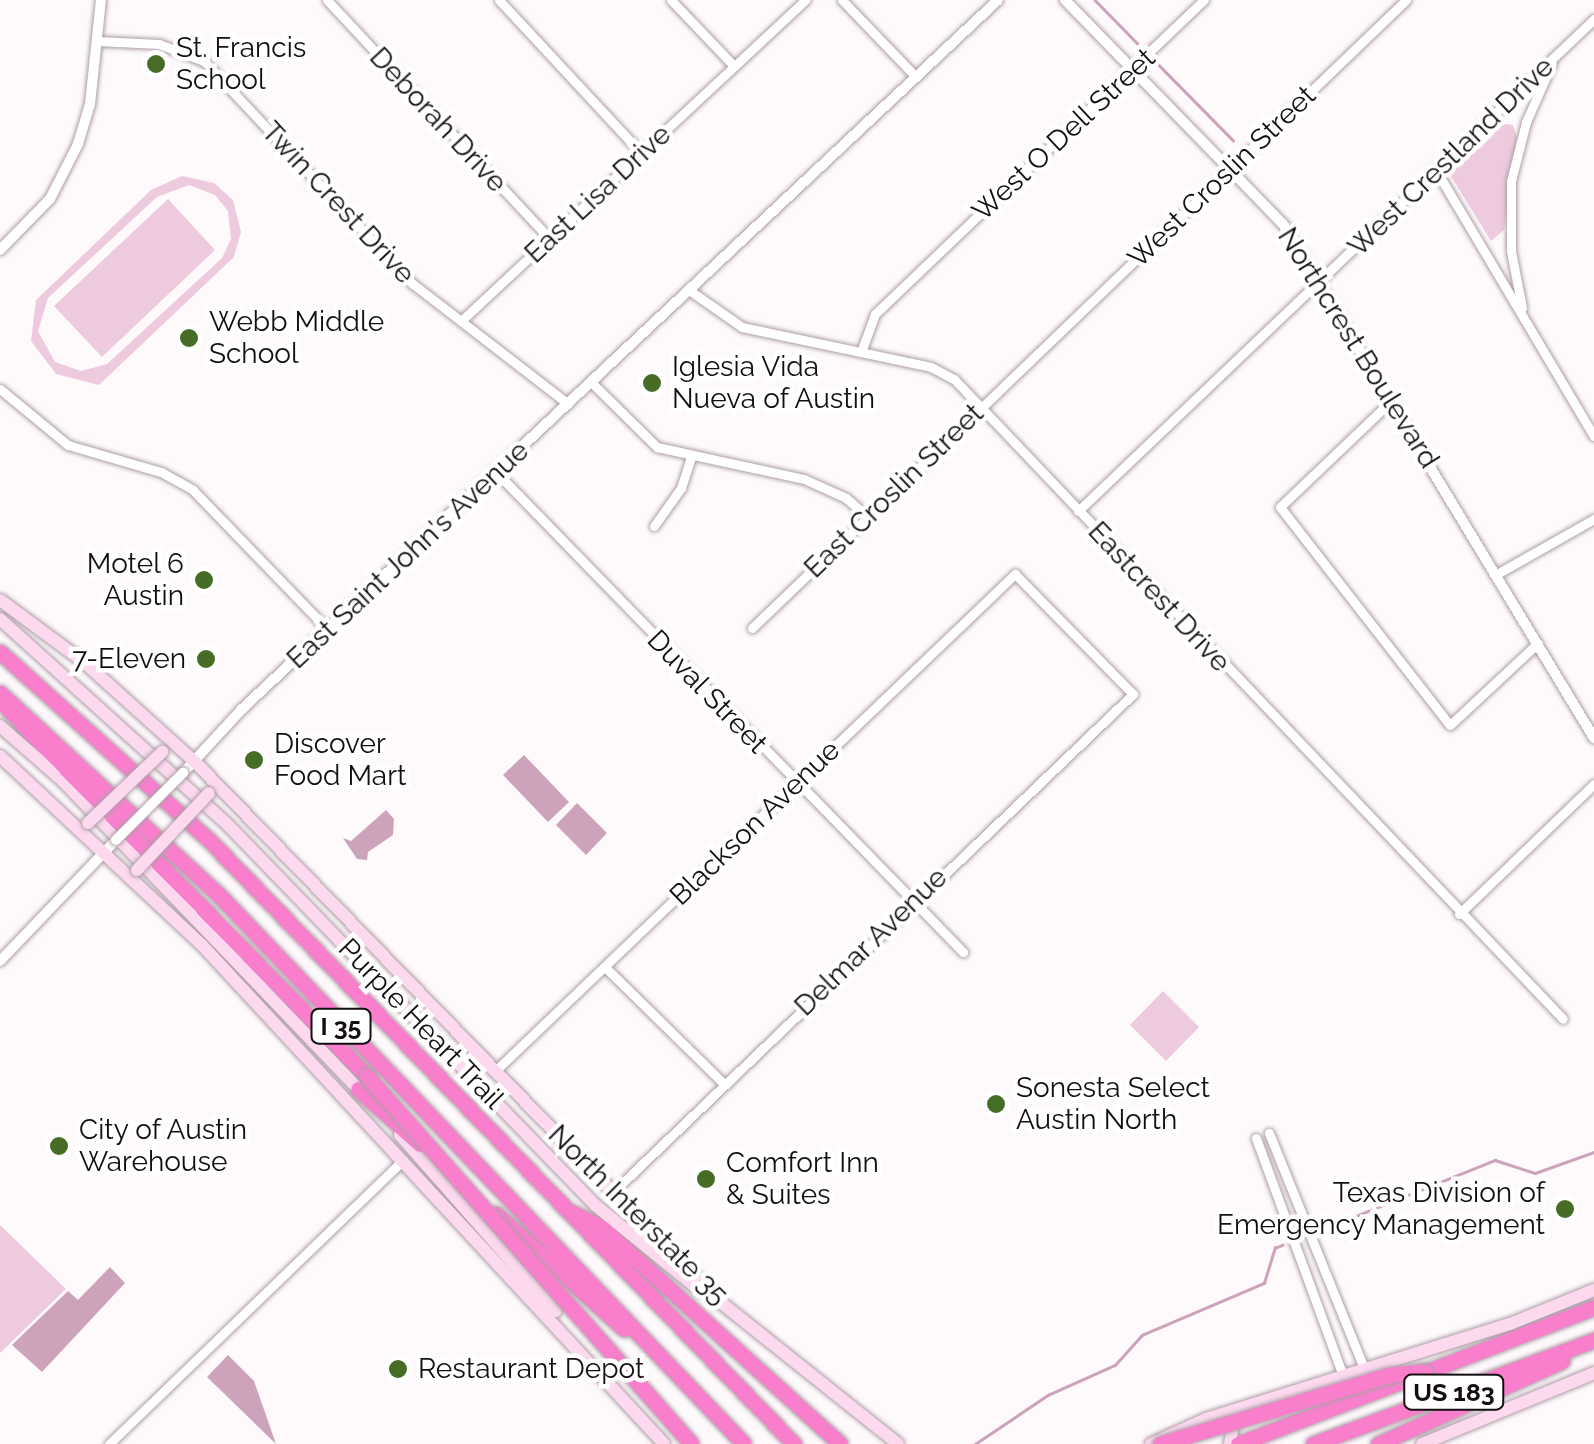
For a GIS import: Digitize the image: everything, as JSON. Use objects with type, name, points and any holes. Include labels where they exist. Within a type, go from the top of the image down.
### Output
[{"type":"highway","name":"Purple Heart Trail","points":[[0,652],[208,840],[794,1444]]},
{"type":"highway","name":"Purple Heart Trail","points":[[0,696],[217,894],[744,1444]]},
{"type":"highway","points":[[0,696],[362,1083],[691,1444]]},
{"type":"highway","points":[[362,1083],[674,1369]]},
{"type":"highway","points":[[562,1208],[602,1228],[840,1444]]},
{"type":"highway","name":"US 183","points":[[1238,1444],[1594,1308]]},
{"type":"highway","points":[[1378,1444],[1594,1340]]},
{"type":"highway","name":"US 183","points":[[1313,1444],[1594,1340]]},
{"type":"highway","points":[[1160,1444],[1388,1375],[1424,1371]]},
{"type":"main road","name":"North Interstate 35","points":[[0,600],[194,761],[719,1301],[898,1444]]},
{"type":"main road","points":[[0,619],[226,822],[595,1205],[688,1283],[719,1301]]},
{"type":"main road","points":[[0,726],[62,781],[362,1083],[548,1300],[590,1361]]},
{"type":"main road","points":[[66,819],[88,823],[162,752],[162,733]]},
{"type":"main road","points":[[0,756],[138,886],[404,1158],[664,1444]]},
{"type":"main road","points":[[138,886],[137,870],[209,793],[228,795]]},
{"type":"main road","points":[[1151,1444],[1342,1373],[1510,1324],[1594,1290]]},
{"type":"main road","points":[[1422,1444],[1594,1373]]},
{"type":"main road","points":[[1230,1444],[1228,1427],[1251,1406]]},
{"type":"street","points":[[0,250],[38,214],[65,174],[87,114],[100,0]]},
{"type":"street","name":"Deborah Drive","points":[[327,0],[550,239]]},
{"type":"street","points":[[499,0],[641,153]]},
{"type":"street","points":[[671,0],[734,66]]},
{"type":"street","name":"East Lisa Drive","points":[[461,321],[805,0]]},
{"type":"street","points":[[842,0],[916,77]]},
{"type":"street","name":"East Saint John's Avenue","points":[[0,960],[328,630],[998,0]]},
{"type":"street","name":"Northcrest Boulevard","points":[[1065,0],[1283,224],[1594,738]]},
{"type":"street","name":"West O Dell Street","points":[[860,352],[874,314],[1204,0]]},
{"type":"street","name":"West Croslin Street","points":[[1037,354],[1406,0]]},
{"type":"street","name":"West Crestland Drive","points":[[1078,511],[1594,19]]},
{"type":"street","name":"Twin Crest Drive","points":[[97,42],[160,44],[204,61],[413,284],[568,404]]},
{"type":"street","points":[[1526,323],[1511,251],[1511,181],[1526,122],[1556,56]]},
{"type":"street","points":[[1436,172],[1594,436]]},
{"type":"street","name":"Eastcrest Drive","points":[[689,290],[742,328],[940,370],[982,407],[1563,1019]]},
{"type":"street","name":"East Croslin Street","points":[[752,628],[1037,354]]},
{"type":"street","points":[[591,382],[648,440],[692,455],[804,479],[846,498],[867,516]]},
{"type":"street","points":[[0,388],[68,445],[161,472],[193,490],[328,630]]},
{"type":"street","points":[[1392,400],[1280,507],[1450,725],[1538,643]]},
{"type":"street","points":[[654,526],[680,488],[692,455]]},
{"type":"street","name":"Duval Street","points":[[496,472],[963,952]]},
{"type":"street","points":[[1495,575],[1594,519]]},
{"type":"street","name":"Blackson Avenue","points":[[494,1072],[607,969],[1015,574],[1133,694]]},
{"type":"street","name":"Delmar Avenue","points":[[612,1193],[1133,694]]},
{"type":"street","points":[[1460,914],[1594,784]]},
{"type":"street","points":[[607,969],[724,1084]]},
{"type":"street","points":[[1269,1133],[1363,1366]]},
{"type":"street","points":[[1256,1138],[1342,1373]]},
{"type":"street","points":[[108,1444],[404,1158]]},
{"type":"shaded area","points":[[1497,123],[1513,125],[1517,137],[1504,230],[1491,241],[1449,173]]},
{"type":"shaded area","points":[[182,176],[214,183],[233,200],[241,232],[234,257],[99,385],[56,374],[31,341],[36,300],[151,190]],"holes":[[[189,185],[215,195],[228,211],[231,239],[222,258],[107,364],[81,371],[55,362],[38,331],[48,298],[157,197]]]},
{"type":"shaded area","points":[[168,199],[215,250],[102,357],[54,306]]},
{"type":"shaded area","points":[[524,755],[569,802],[548,822],[503,775]]},
{"type":"shaded area","points":[[577,803],[607,833],[586,855],[556,825]]},
{"type":"shaded area","points":[[386,810],[394,819],[393,835],[368,852],[367,860],[357,859],[343,838],[351,841]]},
{"type":"shaded area","points":[[1163,991],[1199,1027],[1166,1061],[1130,1025]]},
{"type":"shaded area","points":[[0,1225],[66,1289],[0,1353]]},
{"type":"shaded area","points":[[110,1267],[125,1283],[42,1372],[12,1345],[68,1291],[78,1300]]},
{"type":"shaded area","points":[[228,1355],[254,1381],[276,1444],[207,1377]]},
{"type":"waterway","points":[[1095,0],[1140,46]]},
{"type":"waterway","points":[[1156,62],[1233,140]]},
{"type":"waterway","points":[[1321,1230],[1495,1160],[1535,1173],[1594,1152]]},
{"type":"waterway","points":[[975,1444],[1048,1395],[1115,1365],[1142,1335],[1264,1283],[1275,1248],[1282,1245]]},
{"type":"place","name":"St. Francis School","points":[[156,64]]},
{"type":"place","name":"Webb Middle School","points":[[189,338]]},
{"type":"place","name":"Iglesia Vida Nueva of Austin","points":[[652,383]]},
{"type":"place","name":"Motel 6 Austin","points":[[204,580]]},
{"type":"place","name":"7-Eleven","points":[[206,659]]},
{"type":"place","name":"Discover Food Mart","points":[[254,760]]},
{"type":"place","name":"Sonesta Select Austin North","points":[[996,1104]]},
{"type":"place","name":"City of Austin Warehouse","points":[[59,1146]]},
{"type":"place","name":"Comfort Inn & Suites","points":[[706,1179]]},
{"type":"place","name":"Texas Division of Emergency Management","points":[[1565,1209]]},
{"type":"place","name":"Restaurant Depot","points":[[398,1369]]}]
